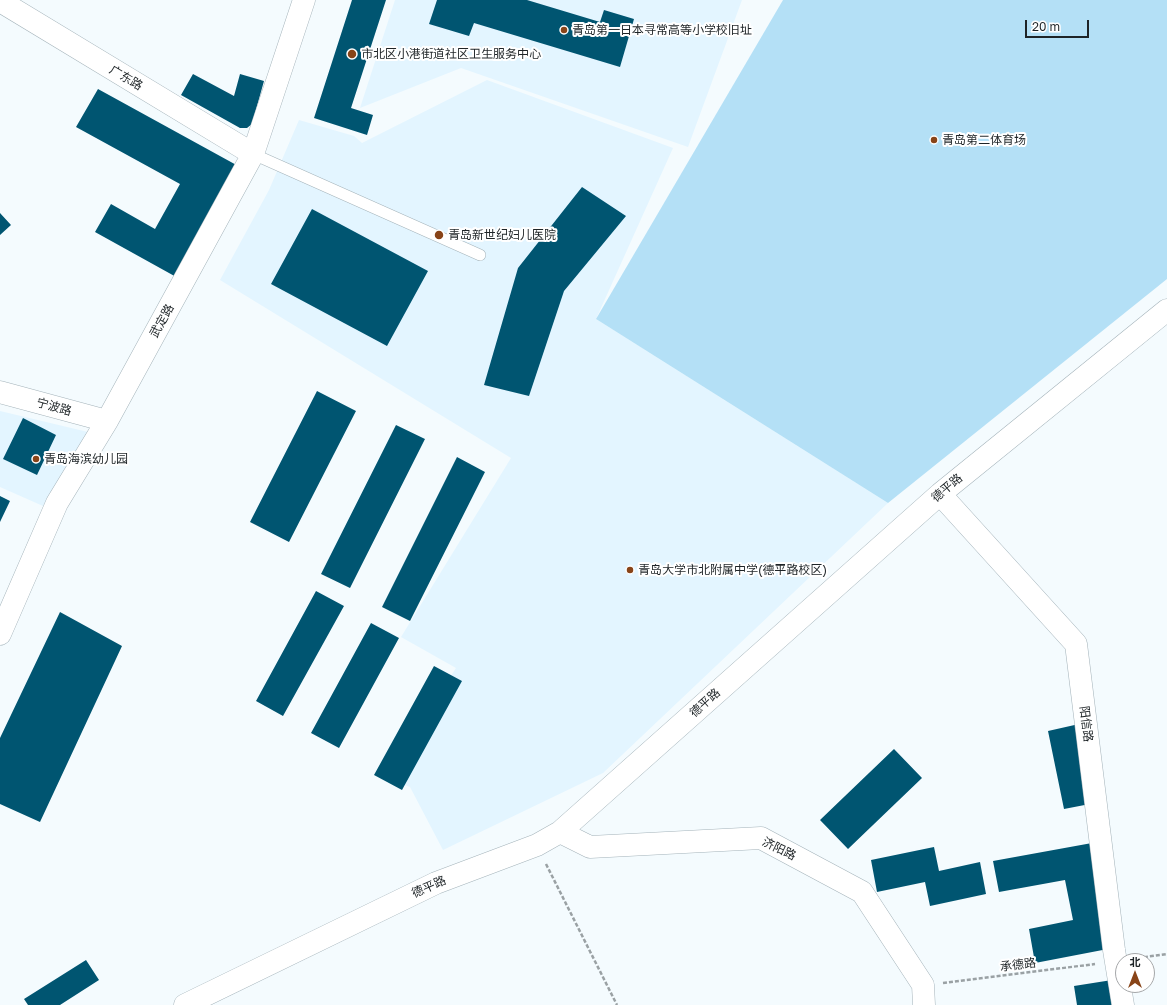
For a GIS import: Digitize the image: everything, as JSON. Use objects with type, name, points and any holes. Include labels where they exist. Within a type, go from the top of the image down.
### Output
[{"type":"street","name":"武定路","points":[[0,634],[57,503],[108,421],[253,154],[304,0]]},
{"type":"street","name":"广东路","points":[[0,1],[253,154]]},
{"type":"street","name":"德平路","points":[[185,1005],[436,883],[537,845],[560,832],[940,494],[1167,310]]},
{"type":"street","name":"宁波路","points":[[0,392],[108,421]]},
{"type":"street","name":"阳信路","points":[[940,494],[1076,644],[1115,954]]},
{"type":"street","name":"济阳路","points":[[560,832],[590,847],[761,838],[862,892],[923,995]]},
{"type":"street","name":"阳信路","points":[[1121,993],[1123,1005]]},
{"type":"lane","points":[[253,154],[480,255]]},
{"type":"path","points":[[537,845],[617,1005]]},
{"type":"path","points":[[1156,955],[1167,954]]},
{"type":"path","name":"承德路","points":[[923,995],[1115,962]]},
{"type":"shaded area","points":[[395,0],[742,0],[688,147],[461,68],[360,108]]},
{"type":"shaded area","name":"青岛第二体育场","points":[[783,0],[1167,0],[1167,279],[888,503],[596,319]]},
{"type":"shaded area","points":[[487,80],[673,148],[596,319],[888,503],[603,773],[443,850],[410,787],[385,777],[456,668],[401,637],[511,458],[220,280],[269,190],[299,120],[354,136],[362,143]]},
{"type":"shaded area","name":"青岛海滨幼儿园","points":[[0,411],[88,432],[43,506],[0,487]]},
{"type":"building","name":"市北区小港街道社区卫生服务中心","points":[[352,0],[386,0],[351,108],[373,115],[367,135],[314,118]]},
{"type":"building","name":"青岛第一日本寻常高等小学校旧址","points":[[437,0],[527,0],[600,22],[604,10],[634,19],[620,67],[474,23],[469,36],[429,24]]},
{"type":"building","points":[[193,74],[234,96],[240,74],[264,81],[252,124],[247,128],[240,128],[181,95]]},
{"type":"building","points":[[98,89],[240,167],[178,278],[95,232],[111,204],[155,229],[180,184],[76,127]]},
{"type":"building","points":[[582,187],[626,216],[564,291],[529,396],[484,385],[518,268]]},
{"type":"building","points":[[312,209],[428,271],[387,346],[271,284]]},
{"type":"building","points":[[0,213],[11,225],[0,235]]},
{"type":"building","points":[[317,391],[356,411],[289,542],[250,522]]},
{"type":"building","points":[[23,418],[56,435],[37,475],[3,459]]},
{"type":"building","points":[[396,425],[425,439],[350,588],[321,574]]},
{"type":"building","points":[[457,457],[485,472],[410,621],[382,607]]},
{"type":"building","points":[[0,496],[10,501],[0,522]]},
{"type":"building","points":[[316,591],[344,606],[283,716],[256,701]]},
{"type":"building","points":[[60,612],[122,646],[40,822],[0,804],[0,738]]},
{"type":"building","points":[[371,623],[399,638],[339,748],[311,733]]},
{"type":"building","points":[[434,666],[462,681],[402,790],[374,775]]},
{"type":"building","points":[[1079,724],[1095,803],[1064,809],[1048,731]]},
{"type":"building","points":[[894,749],[922,778],[848,849],[820,820]]},
{"type":"building","points":[[1092,843],[1113,948],[1035,963],[1029,929],[1073,920],[1065,880],[999,892],[993,861]]},
{"type":"building","points":[[934,847],[939,871],[980,862],[986,894],[930,906],[925,882],[877,892],[871,860]]},
{"type":"building","points":[[86,960],[99,980],[60,1005],[28,1005],[24,999]]},
{"type":"building","points":[[1112,980],[1116,1005],[1077,1005],[1074,986]]},
{"type":"place","name":"青岛第一日本寻常高等小学校旧址","points":[[564,30]]},
{"type":"place","name":"市北区小港街道社区卫生服务中心","points":[[352,54]]},
{"type":"place","name":"青岛第二体育场","points":[[934,140]]},
{"type":"place","name":"青岛新世纪妇儿医院","points":[[439,235]]},
{"type":"place","name":"青岛海滨幼儿园","points":[[36,459]]},
{"type":"place","name":"青岛大学市北附属中学(德平路校区)","points":[[630,570]]}]
